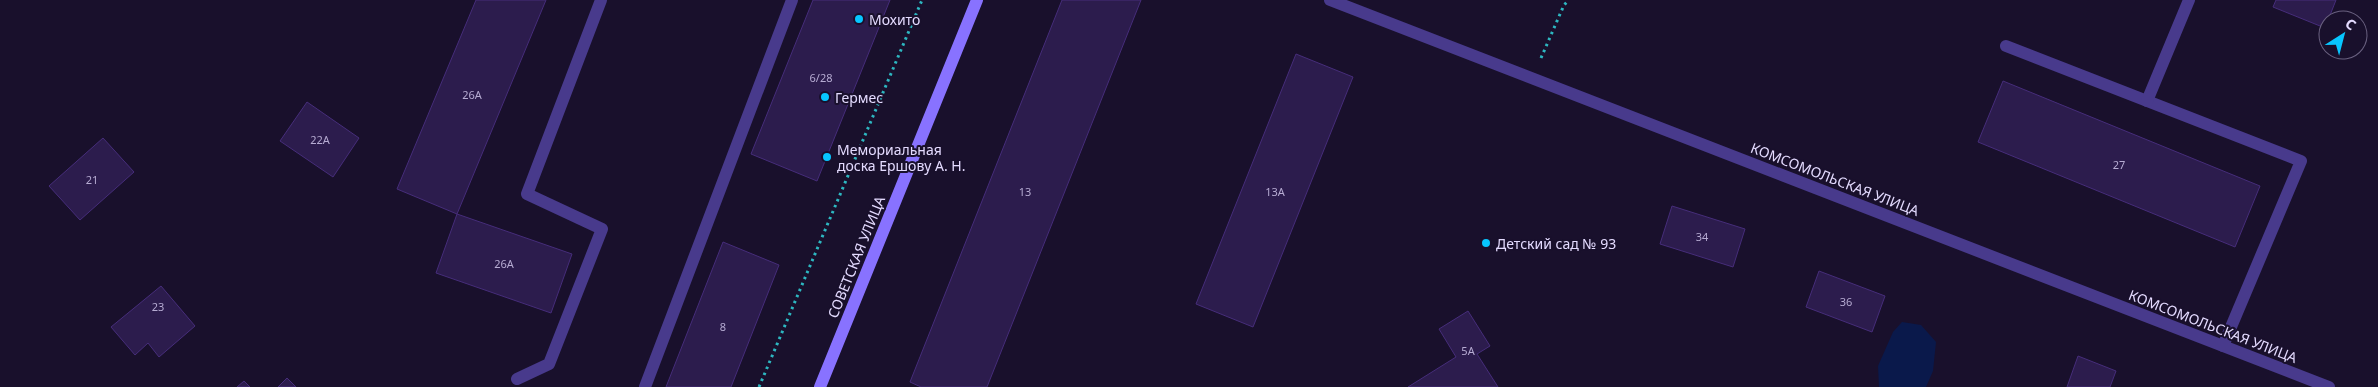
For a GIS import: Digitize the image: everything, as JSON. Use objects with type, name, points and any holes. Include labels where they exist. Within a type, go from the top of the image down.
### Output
[{"type":"street","points":[[517,379],[549,364],[602,229],[527,194],[601,0]]},
{"type":"street","points":[[645,387],[792,0]]},
{"type":"street","name":"СОВЕТСКАЯ УЛИЦА","points":[[820,387],[977,0]]},
{"type":"street","name":"КОМСОМОЛЬСКАЯ УЛИЦА","points":[[1330,0],[2329,387]]},
{"type":"street","points":[[2147,101],[2189,0]]},
{"type":"street","points":[[2006,46],[2301,161],[2224,346]]},
{"type":"path","points":[[759,387],[922,0]]},
{"type":"path","points":[[1532,78],[1564,5],[1569,0]]},
{"type":"water","points":[[1902,322],[1921,325],[1936,342],[1933,371],[1926,387],[1879,387],[1878,366],[1893,332]]},
{"type":"building","points":[[476,0],[546,0],[457,214],[397,189]]},
{"type":"building","points":[[813,0],[890,0],[817,181],[751,154]]},
{"type":"building","points":[[1062,0],[1141,0],[987,387],[921,387],[910,382]]},
{"type":"building","points":[[2276,0],[2336,0],[2332,10],[2318,10],[2318,25],[2273,7]]},
{"type":"building","points":[[1296,54],[1353,77],[1253,327],[1196,304]]},
{"type":"building","points":[[2003,81],[2260,186],[2235,247],[1978,142]]},
{"type":"building","points":[[307,102],[359,138],[333,177],[280,141]]},
{"type":"building","points":[[103,138],[134,172],[80,220],[49,186]]},
{"type":"building","points":[[1672,206],[1745,229],[1733,267],[1660,244]]},
{"type":"building","points":[[457,214],[572,254],[551,313],[436,273]]},
{"type":"building","points":[[723,242],[779,265],[731,387],[666,387]]},
{"type":"building","points":[[1819,271],[1885,296],[1872,332],[1806,307]]},
{"type":"building","points":[[161,286],[195,326],[159,357],[148,343],[135,355],[111,327]]},
{"type":"building","points":[[1468,311],[1490,346],[1477,354],[1498,387],[1408,387],[1456,357],[1439,329]]},
{"type":"building","points":[[2078,356],[2116,371],[2110,387],[2067,387]]},
{"type":"building","points":[[287,378],[296,387],[278,387]]},
{"type":"building","points":[[244,381],[250,387],[237,387]]},
{"type":"place","name":"Мохито","points":[[859,19]]},
{"type":"place","name":"Гермес","points":[[825,97]]},
{"type":"place","name":"Мемориальная доска Ершову А. Н.","points":[[827,157]]},
{"type":"place","name":"Детский сад № 93","points":[[1486,243]]}]
